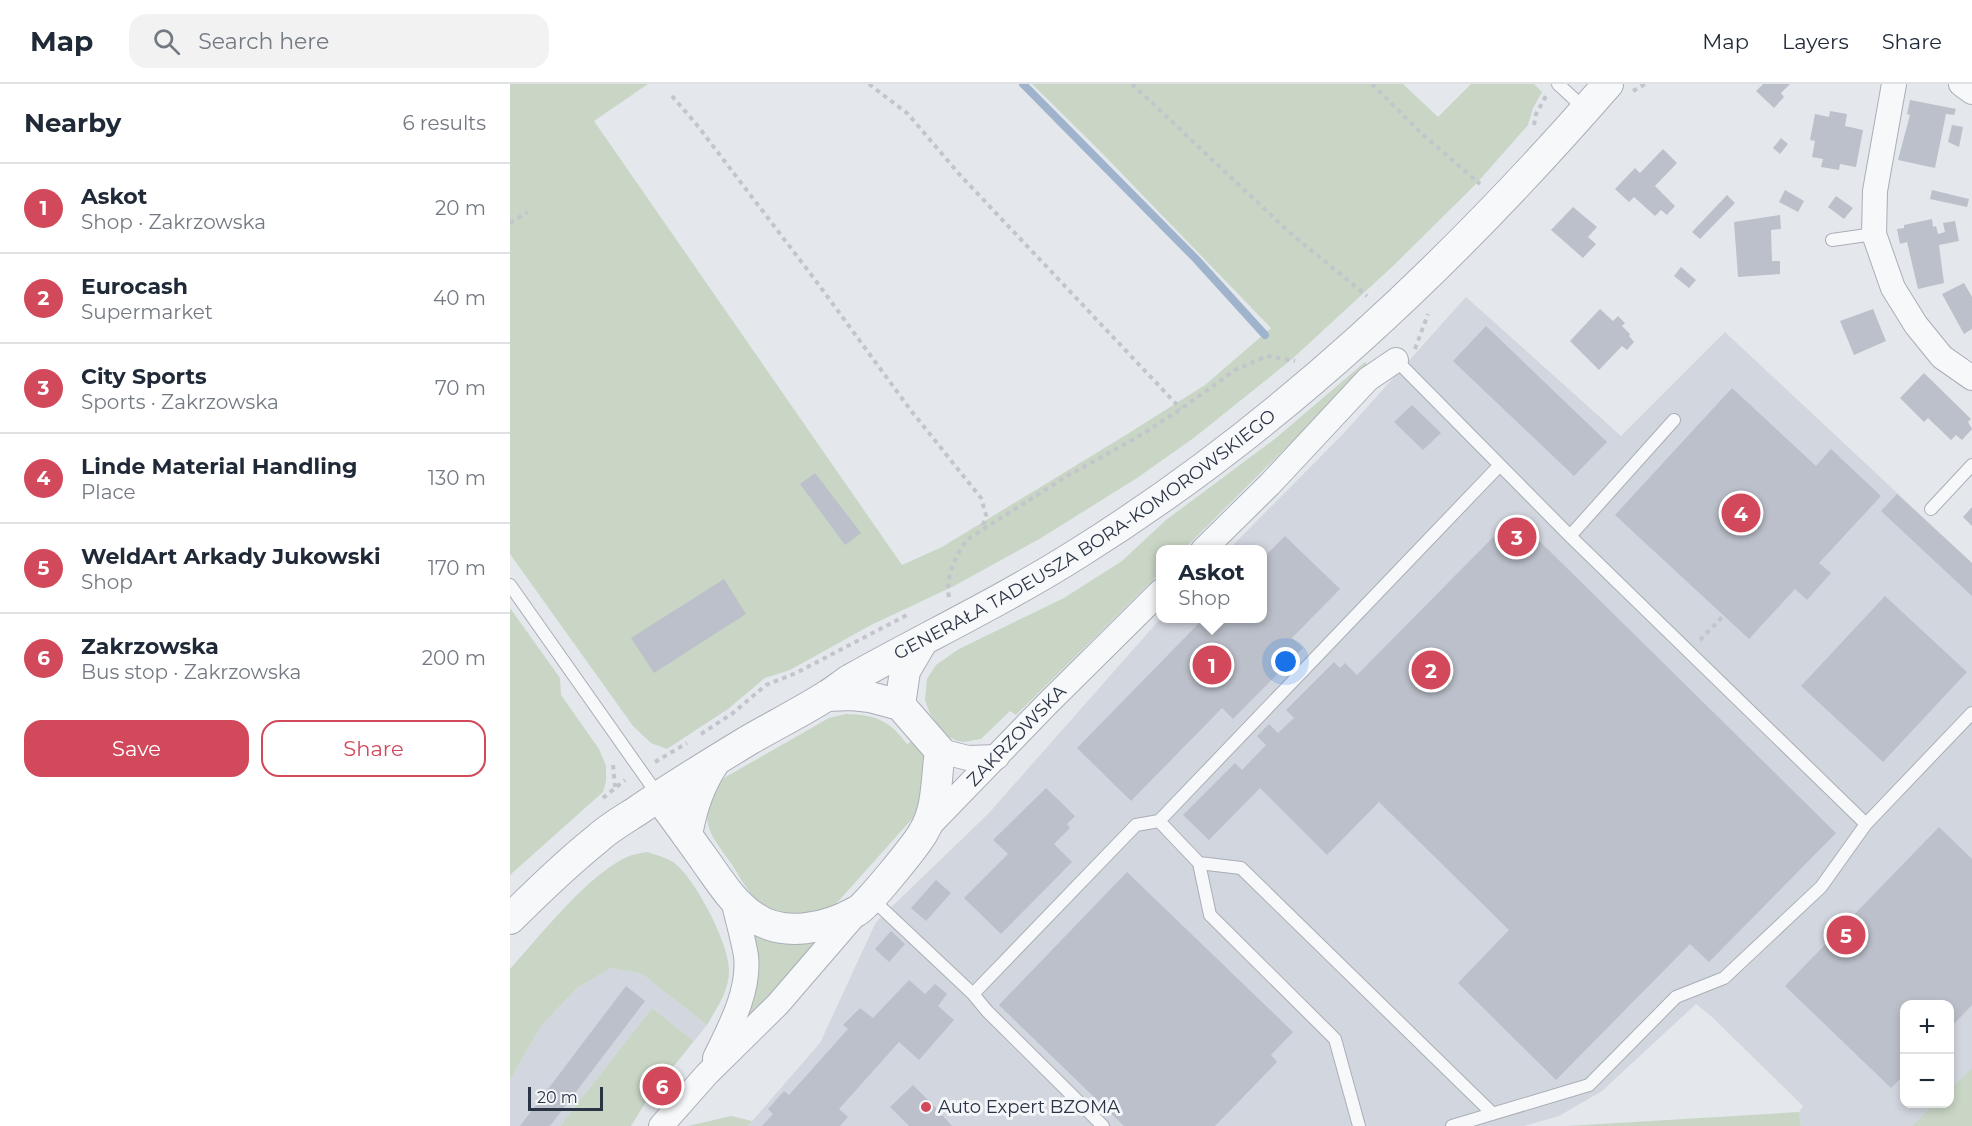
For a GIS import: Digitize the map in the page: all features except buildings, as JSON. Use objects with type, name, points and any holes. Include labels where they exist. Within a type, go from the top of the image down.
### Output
[{"type":"street","name":"GENERAŁA TADEUSZA BORA-KOMOROWSKIEGO","points":[[510,920],[549,880],[599,836],[658,796],[827,696],[847,681],[922,642],[1088,547],[1208,465],[1283,406],[1432,271],[1514,189],[1608,84]]},
{"type":"street","points":[[1894,84],[1875,191],[1874,234],[1893,288],[1916,325],[1942,357],[1972,378]]},
{"type":"street","points":[[1961,84],[1972,92]]},
{"type":"street","points":[[1207,545],[1294,458],[1368,379],[1406,354]]},
{"type":"street","name":"ZAKRZOWSKA","points":[[661,1126],[707,1074],[778,1004],[925,831],[1057,694],[1156,596]]},
{"type":"street","points":[[900,705],[905,671],[922,642]]},
{"type":"street","points":[[827,696],[870,697],[900,705],[912,722],[940,751],[968,758],[997,757]]},
{"type":"street","points":[[925,831],[932,810],[940,751]]},
{"type":"street","points":[[687,835],[695,798],[716,760]]},
{"type":"street","points":[[658,796],[733,900],[755,918],[784,928],[799,929],[819,926],[865,904]]},
{"type":"street","points":[[707,1074],[735,1016],[746,971],[746,956],[733,900]]},
{"type":"lane","points":[[1558,84],[1585,110]]},
{"type":"lane","points":[[1832,240],[1874,234]]},
{"type":"lane","points":[[1406,354],[1499,466],[1866,824]]},
{"type":"lane","points":[[1570,536],[1674,420]]},
{"type":"lane","points":[[1931,509],[1972,465]]},
{"type":"lane","points":[[973,994],[1136,825],[1159,821],[1499,466]]},
{"type":"lane","points":[[510,585],[658,796]]},
{"type":"lane","points":[[1452,1126],[1589,1085],[1676,997],[1724,978],[1821,886],[1866,824],[1972,713]]},
{"type":"lane","points":[[1159,821],[1199,863],[1210,915],[1335,1039],[1359,1126]]},
{"type":"lane","points":[[1199,863],[1242,868],[1492,1113]]},
{"type":"lane","points":[[865,904],[973,994],[987,1011],[1102,1126]]},
{"type":"path","points":[[869,84],[908,114],[960,175],[1180,410]]},
{"type":"path","points":[[1132,84],[1288,231],[1364,297],[1371,293]]},
{"type":"path","points":[[1372,84],[1422,134],[1487,190]]},
{"type":"path","points":[[672,96],[697,125],[816,281],[909,408],[981,498],[986,515],[982,530]]},
{"type":"path","points":[[1533,127],[1536,114],[1544,99]]},
{"type":"path","points":[[1476,190],[1487,179]]},
{"type":"path","points":[[510,223],[528,212]]},
{"type":"path","points":[[1406,354],[1429,310]]},
{"type":"path","points":[[948,589],[957,553],[968,539],[1067,476],[1136,438],[1180,410],[1235,370],[1267,356],[1324,370]]},
{"type":"path","points":[[1288,369],[1296,362]]},
{"type":"path","points":[[941,598],[954,592]]},
{"type":"path","points":[[698,736],[733,713],[766,685],[796,673],[916,610]]},
{"type":"path","points":[[1689,652],[1724,615]]},
{"type":"path","points":[[663,758],[689,742]]},
{"type":"shaded area","points":[[1466,297],[1621,436],[1725,332],[1972,563],[1972,1126],[1801,1126],[1799,1112],[1803,1106],[1696,1004],[1602,1091],[1559,1116],[1524,1126],[748,1126],[820,1043],[876,922],[989,813],[1157,623],[1267,623],[1267,545],[1233,545],[1343,434]]},
{"type":"shaded area","points":[[611,968],[642,974],[707,1025],[694,1041],[652,1008],[560,1126],[510,1126],[510,1080],[541,1026],[577,988]]},
{"type":"green space","points":[[510,84],[648,84],[594,121],[902,565],[942,547],[1205,385],[1271,328],[1032,84],[1403,84],[1438,117],[1471,84],[1534,84],[1542,92],[1533,108],[1528,125],[1476,184],[1393,266],[1291,360],[1195,437],[1137,478],[1041,538],[954,586],[871,625],[790,670],[765,678],[728,709],[667,749],[651,743],[633,726],[510,554]]},
{"type":"green space","points":[[1365,362],[1368,366],[1188,545],[1156,545],[1156,577],[1016,715],[1010,711],[981,739],[964,742],[945,735],[930,714],[925,700],[927,679],[936,665],[959,649],[1064,598],[1122,561],[1166,520],[1276,438]]},
{"type":"green space","points":[[510,608],[560,678],[561,695],[599,749],[606,766],[606,781],[603,792],[510,875]]},
{"type":"green space","points":[[846,714],[881,720],[894,729],[907,744],[913,741],[925,757],[920,810],[835,905],[815,914],[777,911],[760,903],[754,897],[719,847],[708,824],[708,807],[724,778],[829,718]]},
{"type":"green space","points":[[647,852],[670,860],[691,881],[724,945],[729,970],[727,985],[707,1025],[642,974],[611,968],[577,988],[541,1026],[510,1080],[510,969],[566,906],[598,876],[629,856]]},
{"type":"green space","points":[[748,926],[827,937],[738,1035]]},
{"type":"green space","points":[[652,1008],[694,1041],[649,1097],[631,1126],[560,1126]]},
{"type":"green space","points":[[1972,1068],[1972,1126],[1912,1126],[1931,1108],[1954,1108],[1954,1086]]},
{"type":"green space","points":[[1799,1112],[1801,1126],[1567,1126]]},
{"type":"green space","points":[[731,1116],[752,1121],[748,1126],[688,1126]]},
{"type":"waterway","points":[[1023,84],[1196,259],[1265,335]]},
{"type":"place","name":"Linde Material Handling","points":[[1741,513]]},
{"type":"place","name":"City Sports","points":[[1517,537]]},
{"type":"place","name":"Askot","points":[[1212,665]]},
{"type":"place","name":"Eurocash","points":[[1431,670]]},
{"type":"place","name":"WeldArt Arkady Jukowski","points":[[1846,935]]},
{"type":"place","name":"Zakrzowska","points":[[662,1086]]},
{"type":"place","name":"Auto Expert BZOMA","points":[[926,1107]]}]
